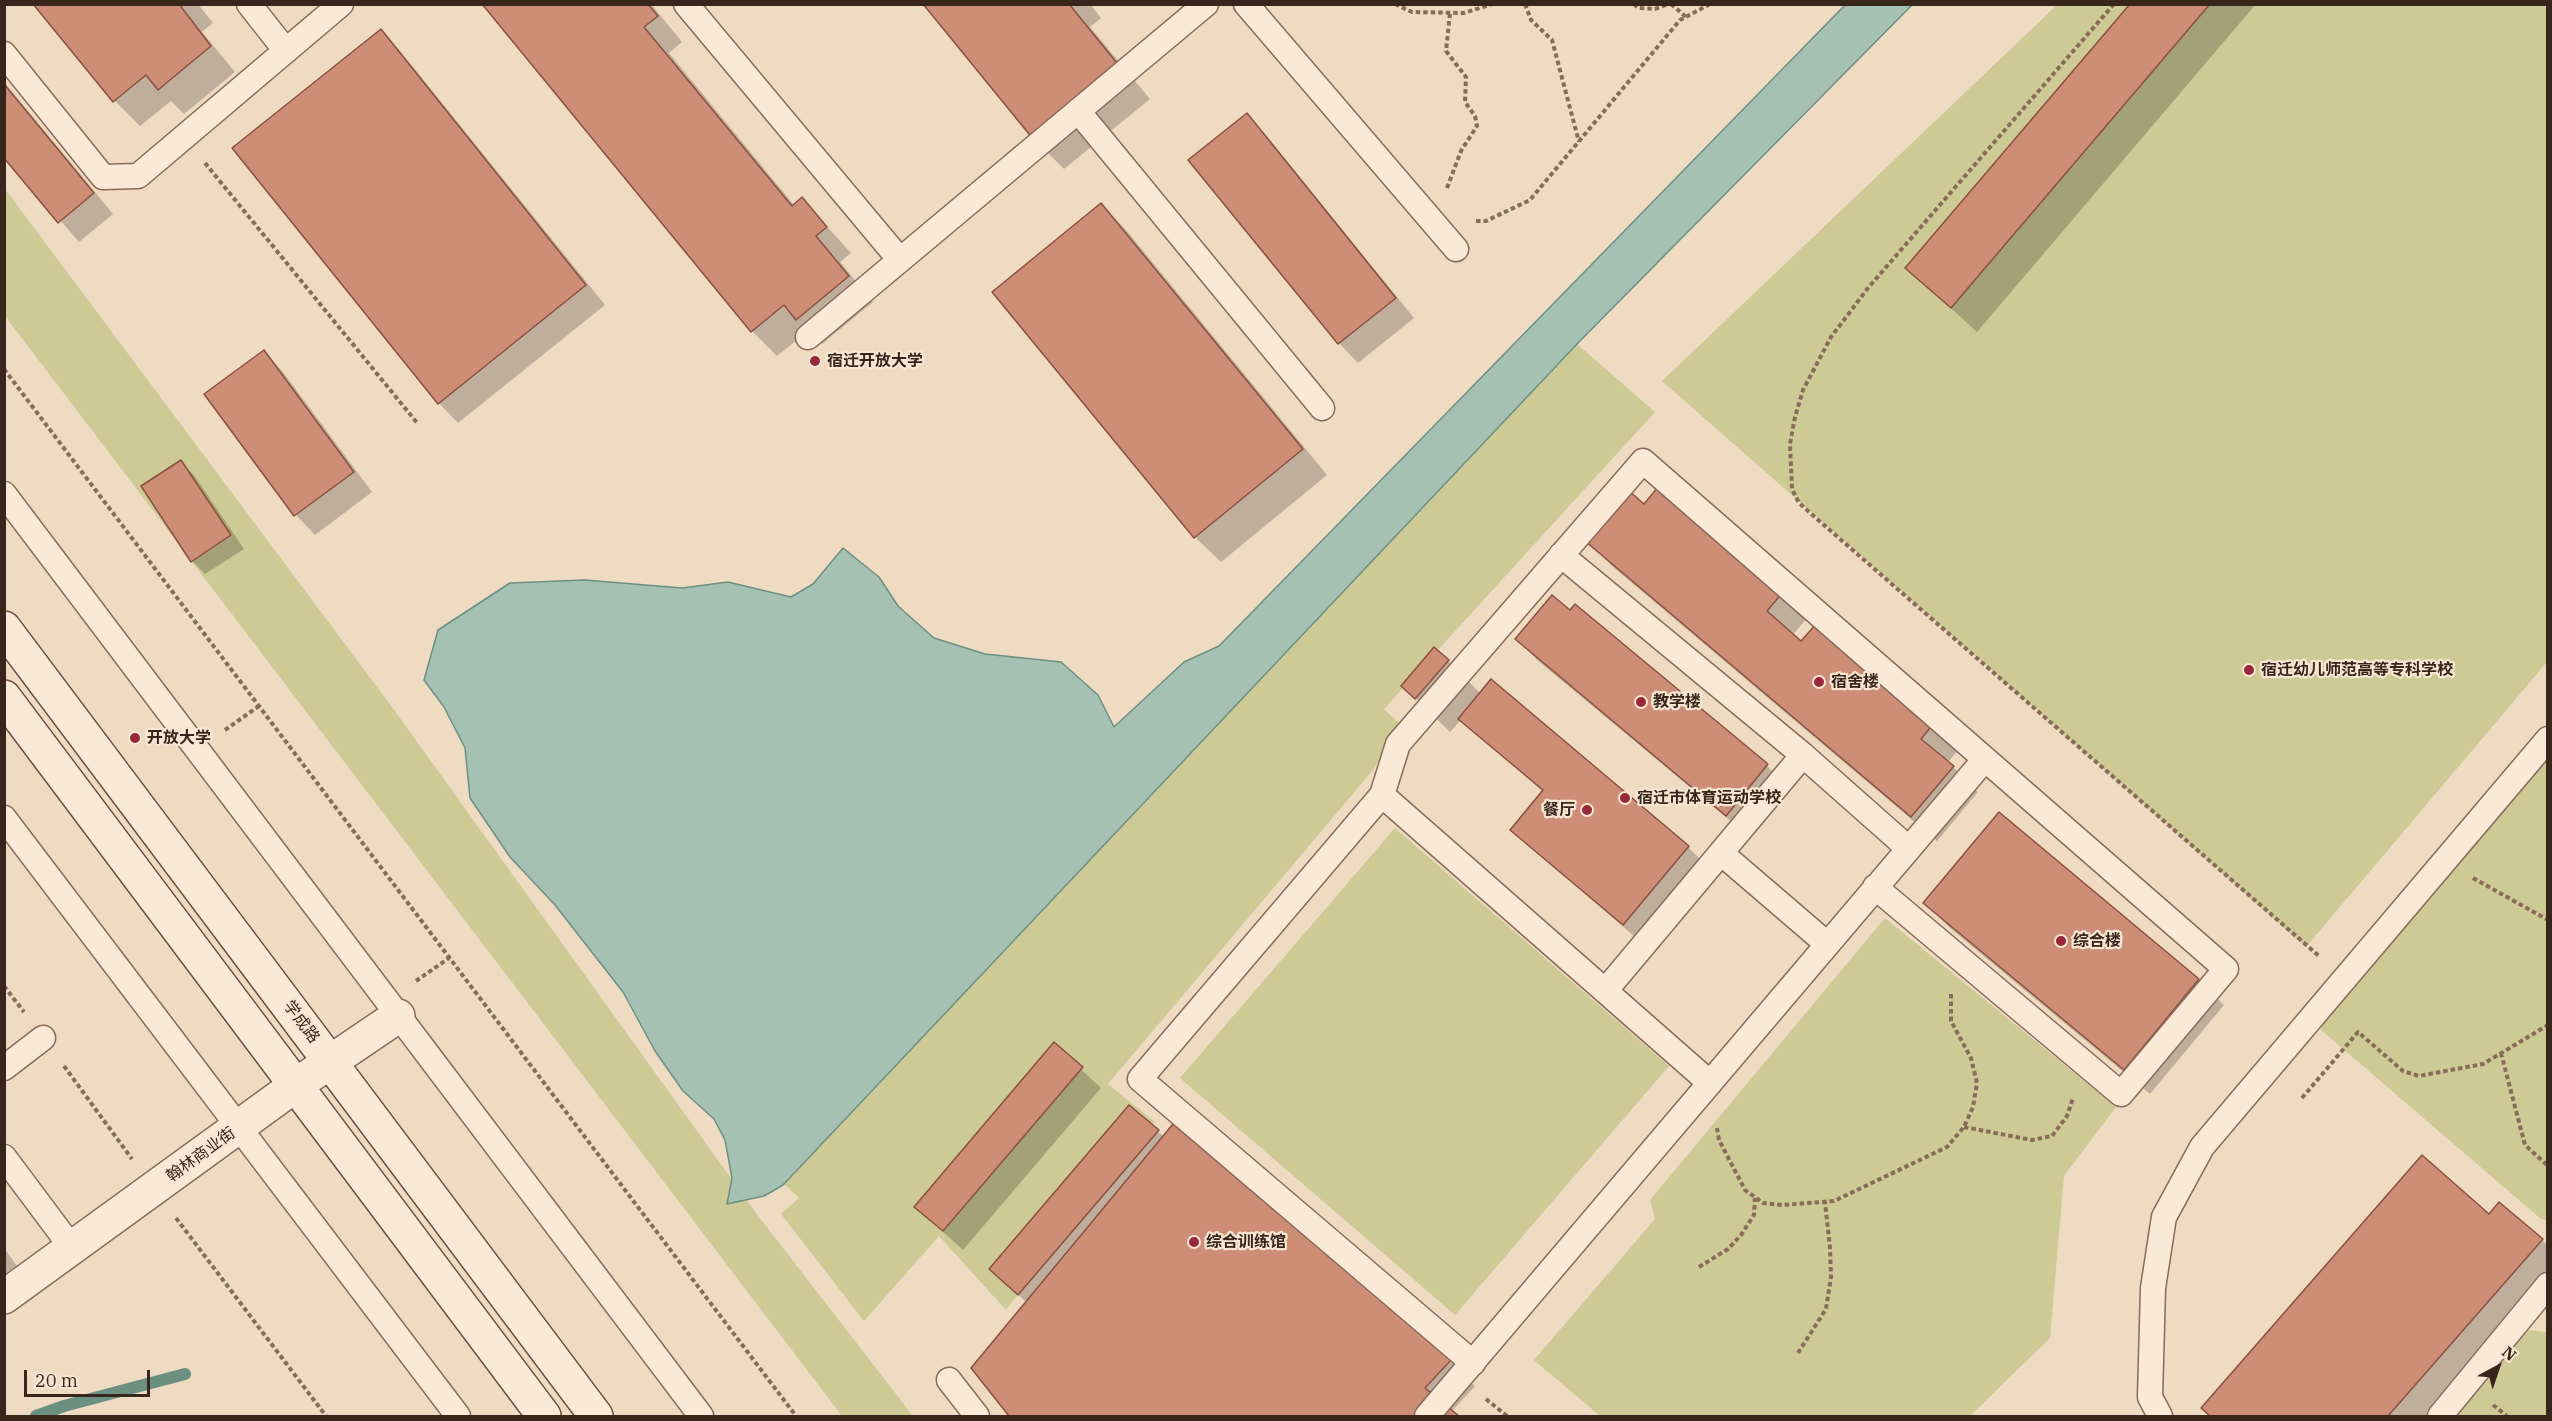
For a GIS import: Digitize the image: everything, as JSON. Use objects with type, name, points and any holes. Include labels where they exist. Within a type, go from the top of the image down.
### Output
[{"type":"main road","name":"学成路","points":[[4,628],[596,1416]]},
{"type":"main road","points":[[4,697],[544,1416]]},
{"type":"main road","name":"翰林商业街","points":[[4,1297],[296,1085],[398,1016]]},
{"type":"lane","points":[[249,4],[286,51]]},
{"type":"lane","points":[[4,54],[103,177],[138,176],[341,4]]},
{"type":"lane","points":[[686,4],[900,260]]},
{"type":"lane","points":[[808,338],[1206,4]]},
{"type":"lane","points":[[1246,4],[1455,249]]},
{"type":"lane","points":[[1078,111],[1322,408]]},
{"type":"lane","points":[[1473,1363],[1140,1079],[1382,795],[1398,744],[1643,461],[2226,969],[2121,1094],[1875,886]]},
{"type":"lane","points":[[4,494],[701,1416]]},
{"type":"lane","points":[[1561,555],[1803,755],[1908,848]]},
{"type":"lane","points":[[2160,1416],[2150,1397],[2153,1288],[2164,1217],[2202,1147],[2547,739]]},
{"type":"lane","points":[[1605,991],[1803,755]]},
{"type":"lane","points":[[1427,1416],[1985,759]]},
{"type":"lane","points":[[1382,795],[1710,1083]]},
{"type":"lane","points":[[4,818],[458,1416]]},
{"type":"lane","points":[[1721,853],[1827,944]]},
{"type":"lane","points":[[4,1068],[44,1038]]},
{"type":"lane","points":[[4,1157],[72,1248]]},
{"type":"lane","points":[[2440,1416],[2544,1294]]},
{"type":"lane","points":[[949,1380],[977,1416]]},
{"type":"path","points":[[1395,4],[1412,12],[1450,13],[1464,13],[1491,4]]},
{"type":"path","points":[[1525,4],[1531,20],[1552,40],[1579,142]]},
{"type":"path","points":[[1634,4],[1638,8],[1655,9],[1669,4],[1686,17]]},
{"type":"path","points":[[1450,13],[1446,51],[1466,77],[1465,102],[1475,116],[1477,126],[1461,151],[1446,190],[1430,219],[1486,221],[1530,200],[1680,20],[1710,4]]},
{"type":"path","points":[[2114,4],[1863,294],[1832,337],[1803,390],[1795,417],[1790,444],[1792,489],[1799,503],[1809,512],[2344,978]]},
{"type":"path","points":[[184,137],[418,424]]},
{"type":"path","points":[[4,369],[796,1416]]},
{"type":"path","points":[[198,750],[259,706]]},
{"type":"path","points":[[2444,861],[2547,920]]},
{"type":"path","points":[[1710,1083],[1719,1140],[1745,1190],[1763,1203],[1782,1205],[1834,1201],[1947,1147],[1964,1127],[1973,1107],[1977,1083],[1971,1058],[1951,1021],[1950,1000],[1955,955]]},
{"type":"path","points":[[2302,1098],[2358,1032],[2403,1071],[2419,1076],[2484,1064],[2547,1025]]},
{"type":"path","points":[[2501,1053],[2525,1145],[2547,1166]]},
{"type":"path","points":[[1964,1127],[2031,1140],[2052,1136],[2067,1116],[2073,1099],[2096,1074]]},
{"type":"path","points":[[1699,1267],[1728,1249],[1741,1235],[1754,1215],[1755,1198]]},
{"type":"path","points":[[1798,1353],[1826,1309],[1831,1277],[1825,1202]]},
{"type":"shaded area","points":[[1845,5],[1912,5],[1577,344],[783,1185],[764,1196],[727,1204],[732,1178],[725,1140],[714,1119],[683,1091],[655,1051],[623,992],[555,905],[510,857],[470,798],[465,748],[444,707],[424,680],[438,630],[510,583],[585,580],[682,588],[728,582],[791,597],[813,584],[843,548],[879,577],[898,606],[934,638],[985,654],[1061,662],[1098,695],[1114,727],[1184,662],[1219,646]]},
{"type":"shaded area","name":"宿迁幼儿师范高等专科学校","points":[[2057,5],[2547,5],[2547,662],[2306,947],[1662,381]]},
{"type":"shaded area","points":[[5,189],[392,707],[756,1213],[913,1416],[842,1416],[5,316]]},
{"type":"shaded area","points":[[1577,344],[1655,412],[1384,709],[1400,724],[1373,770],[1108,1084],[1155,1122],[1006,1310],[939,1236],[864,1321],[781,1214],[799,1198],[784,1184]]},
{"type":"shaded area","points":[[2547,755],[2547,1220],[2541,1219],[2321,1030],[2324,1016]]},
{"type":"shaded area","points":[[1395,828],[1669,1066],[1455,1315],[1180,1078]]},
{"type":"shaded area","points":[[1885,918],[2116,1107],[2064,1176],[2050,1338],[1970,1416],[1600,1416],[1534,1360],[1655,1219],[1650,1200]]},
{"type":"shaded area","points":[[2527,1330],[2547,1332],[2547,1416],[2455,1416]]},
{"type":"building","points":[[33,4],[179,4],[211,46],[158,90],[146,75],[113,102]]},
{"type":"building","points":[[482,4],[648,4],[658,16],[644,27],[792,206],[802,197],[827,227],[816,236],[849,276],[796,320],[784,305],[751,332]]},
{"type":"building","points":[[923,4],[1069,4],[1125,73],[1038,145]]},
{"type":"building","points":[[2130,4],[2210,4],[1951,308],[1905,268]]},
{"type":"building","points":[[381,29],[586,285],[438,404],[232,148]]},
{"type":"building","points":[[4,84],[94,193],[58,223],[4,158]]},
{"type":"building","points":[[1247,113],[1396,298],[1338,344],[1188,160]]},
{"type":"building","points":[[1101,203],[1303,449],[1194,538],[992,292]]},
{"type":"building","points":[[264,350],[354,472],[294,516],[204,394]]},
{"type":"building","points":[[181,460],[231,535],[191,562],[141,486]]},
{"type":"building","name":"宿舍楼","points":[[1658,487],[1783,592],[1767,611],[1801,641],[1817,623],[1934,723],[1921,739],[1954,766],[1911,817],[1585,541],[1628,490],[1644,504]]},
{"type":"building","name":"教学楼","points":[[1552,595],[1570,610],[1575,604],[1768,764],[1726,816],[1515,639]]},
{"type":"building","points":[[1434,647],[1449,660],[1415,699],[1401,686]]},
{"type":"building","name":"餐厅","points":[[1491,679],[1689,846],[1623,925],[1510,830],[1543,790],[1458,719]]},
{"type":"building","name":"综合楼","points":[[1999,812],[2199,979],[2124,1070],[1923,903]]},
{"type":"building","points":[[1054,1042],[1083,1067],[943,1231],[914,1207]]},
{"type":"building","points":[[1129,1105],[1159,1130],[1018,1295],[989,1269]]},
{"type":"building","name":"综合训练馆","points":[[1173,1124],[1451,1360],[1425,1388],[1459,1416],[1009,1416],[971,1368]]},
{"type":"building","points":[[2422,1155],[2489,1214],[2499,1202],[2543,1239],[2388,1416],[2210,1416],[2201,1408]]},
{"type":"waterway","points":[[36,1416],[64,1406],[185,1374]]},
{"type":"place","name":"宿迁开放大学","points":[[815,361]]},
{"type":"place","name":"宿迁幼儿师范高等专科学校","points":[[2249,670]]},
{"type":"place","name":"宿舍楼","points":[[1819,682]]},
{"type":"place","name":"教学楼","points":[[1641,702]]},
{"type":"place","name":"开放大学","points":[[135,738]]},
{"type":"place","name":"宿迁市体育运动学校","points":[[1625,798]]},
{"type":"place","name":"餐厅","points":[[1587,810]]},
{"type":"place","name":"综合楼","points":[[2061,941]]},
{"type":"place","name":"综合训练馆","points":[[1194,1242]]}]
